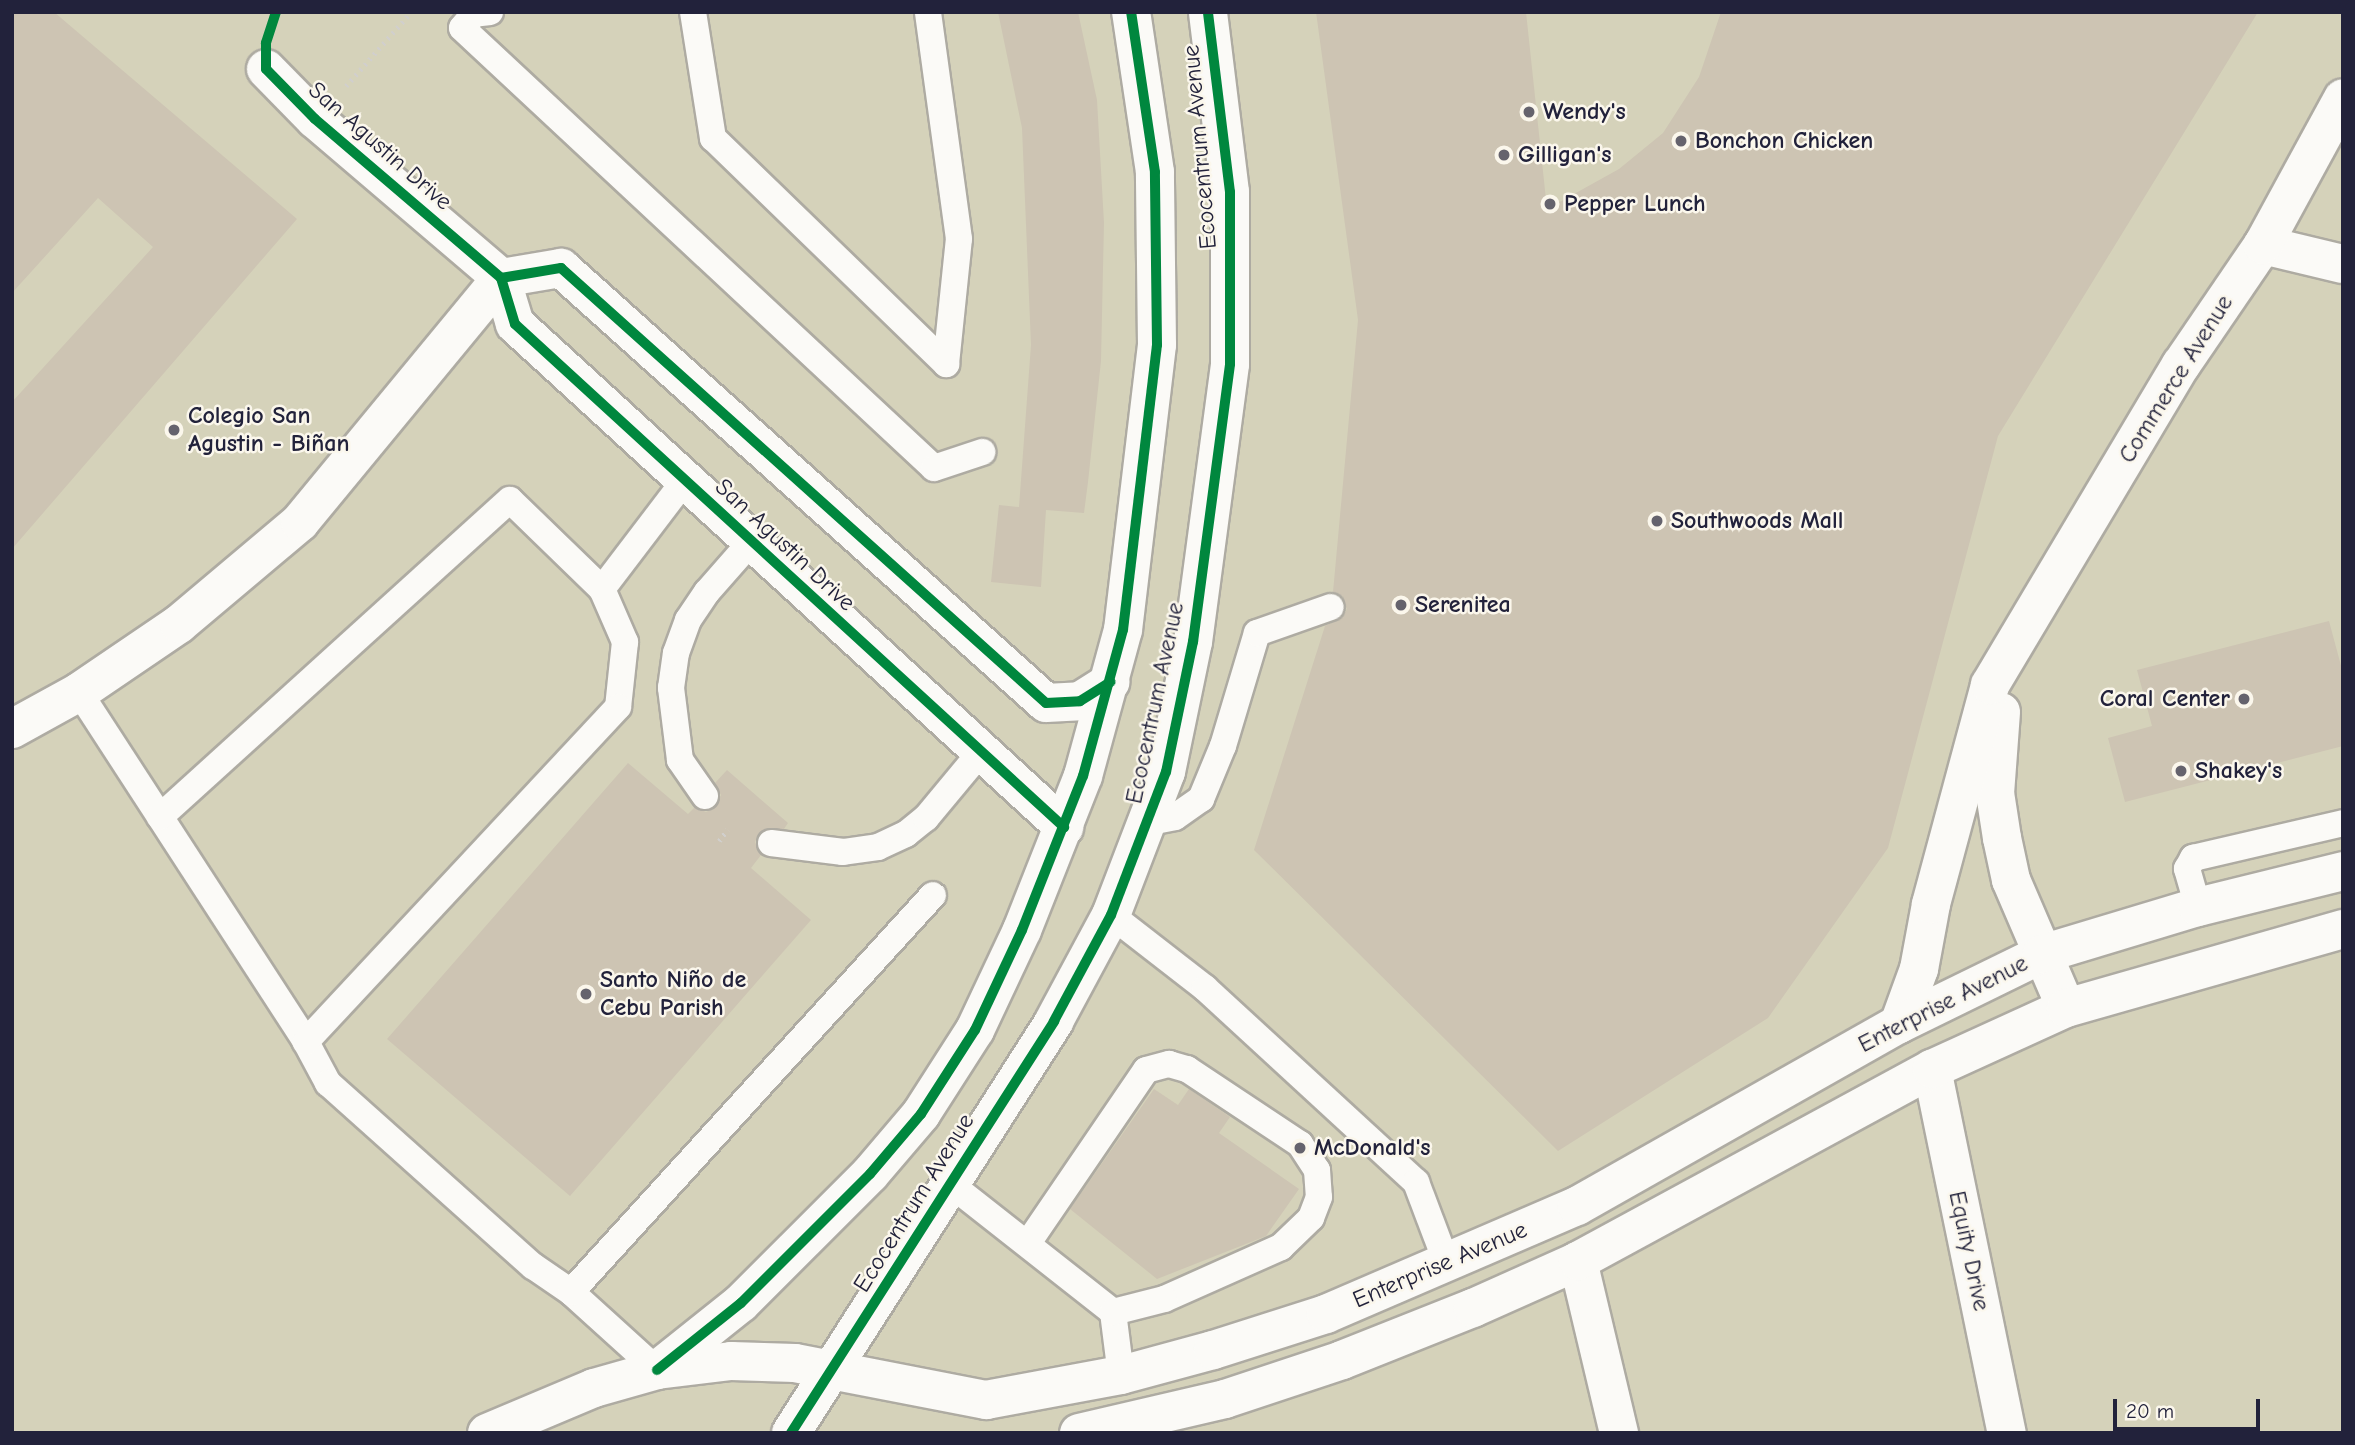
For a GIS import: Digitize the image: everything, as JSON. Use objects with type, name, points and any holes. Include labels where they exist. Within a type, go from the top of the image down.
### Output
[{"type":"street","name":"Ecocentrum Avenue","points":[[657,1370],[741,1303],[870,1174],[921,1114],[975,1030],[1064,827],[1111,682],[1139,510],[1157,345],[1155,172],[1130,12]]},
{"type":"street","name":"Ecocentrum Avenue","points":[[791,1433],[834,1370],[949,1183],[1054,1021],[1111,915],[1150,822],[1193,642],[1230,364],[1230,192],[1208,12]]},
{"type":"street","name":"San Agustin Drive","points":[[266,69],[314,120],[501,278],[515,324],[750,543],[1064,827]]},
{"type":"street","name":"Commerce Avenue","points":[[1899,1024],[1919,969],[1984,701],[2005,658],[2181,365],[2263,245],[2343,98]]},
{"type":"street","points":[[2263,245],[2343,264]]},
{"type":"street","points":[[12,729],[79,692],[179,624],[299,522],[501,278],[561,268],[1046,703],[1080,701],[1111,682]]},
{"type":"street","name":"Commerce Avenue","points":[[2005,658],[1996,793],[2011,880],[2066,1009]]},
{"type":"street","name":"Enterprise Avenue","points":[[487,1433],[594,1388],[657,1370],[731,1361],[795,1363],[986,1400],[1121,1375],[1326,1314],[1577,1206],[1899,1024],[2042,954],[2198,907],[2343,871]]},
{"type":"street","name":"Enterprise Avenue","points":[[1079,1433],[1225,1399],[1342,1360],[1578,1261],[1932,1069],[2066,1009],[2343,929]]},
{"type":"street","name":"Equity Drive","points":[[1932,1069],[2007,1433]]},
{"type":"street","points":[[1578,1261],[1619,1433]]},
{"type":"lane","points":[[490,12],[474,14],[462,28],[934,468],[982,452]]},
{"type":"lane","points":[[693,12],[713,138],[946,364],[959,239],[928,12]]},
{"type":"lane","points":[[602,589],[685,480]]},
{"type":"lane","points":[[160,817],[510,500],[602,589],[625,642],[618,707],[306,1042]]},
{"type":"lane","points":[[705,796],[680,760],[671,688],[676,653],[688,621],[707,592],[750,543]]},
{"type":"lane","points":[[1150,822],[1175,817],[1201,799],[1223,746],[1257,633],[1331,607]]},
{"type":"lane","points":[[79,692],[306,1042],[328,1083],[533,1266],[571,1292],[657,1370]]},
{"type":"lane","points":[[771,843],[844,852],[878,847],[906,835],[926,818],[980,753]]},
{"type":"lane","points":[[2198,907],[2187,869],[2193,858],[2343,823]]},
{"type":"lane","points":[[571,1292],[933,895]]},
{"type":"lane","points":[[1111,915],[1205,988],[1416,1182],[1447,1264]]},
{"type":"lane","points":[[1028,1243],[1146,1070],[1169,1064],[1188,1069],[1300,1144],[1317,1170],[1319,1197],[1311,1218],[1281,1247],[1164,1299],[1113,1312]]},
{"type":"lane","points":[[949,1183],[1113,1312],[1121,1375]]},
{"type":"path","points":[[314,120],[411,12]]},
{"type":"shaded area","points":[[12,12],[2343,12],[2343,1433],[12,1433]]},
{"type":"building","points":[[12,12],[54,12],[297,219],[12,549],[12,402],[153,247],[98,198],[12,293]]},
{"type":"building","points":[[998,12],[1078,12],[1097,100],[1104,223],[1101,361],[1088,482],[1084,513],[1046,510],[1041,587],[991,582],[999,505],[1019,507],[1031,345],[1022,128]]},
{"type":"building","name":"Southwoods Mall","points":[[1316,12],[1526,12],[1547,209],[1619,169],[1663,133],[1699,77],[1721,12],[2258,12],[1998,436],[1888,848],[1768,1018],[1558,1151],[1254,850],[1325,626],[1342,618],[1347,609],[1342,596],[1333,592],[1358,320]]},
{"type":"building","name":"Coral Center","points":[[2329,621],[2343,673],[2343,746],[2125,802],[2108,738],[2152,726],[2137,670]]},
{"type":"building","name":"Santo Niño de Cebu Parish","points":[[628,763],[688,814],[695,807],[706,812],[714,808],[721,795],[715,783],[727,770],[788,823],[784,829],[759,833],[755,842],[761,855],[751,868],[811,920],[570,1196],[387,1039]]},
{"type":"building","points":[[1154,1089],[1178,1105],[1189,1089],[1230,1117],[1219,1133],[1299,1189],[1266,1236],[1157,1279],[1070,1209]]},
{"type":"cycle path","points":[[276,12],[266,43],[266,69],[315,119],[501,278],[515,324],[1064,827]]},
{"type":"cycle path","points":[[657,1370],[741,1303],[870,1174],[921,1114],[975,1030],[1022,930],[1083,776],[1123,630],[1157,345],[1155,172],[1131,12]]},
{"type":"cycle path","points":[[791,1433],[1054,1021],[1111,915],[1166,772],[1193,642],[1230,364],[1230,192],[1208,12]]},
{"type":"cycle path","points":[[501,278],[561,268],[1046,703],[1080,701],[1111,682]]},
{"type":"place","name":"Wendy's","points":[[1529,112]]},
{"type":"place","name":"Bonchon Chicken","points":[[1681,141]]},
{"type":"place","name":"Gilligan's","points":[[1504,155]]},
{"type":"place","name":"Pepper Lunch","points":[[1550,204]]},
{"type":"place","name":"Colegio San Agustin - Biñan","points":[[174,430]]},
{"type":"place","name":"Southwoods Mall","points":[[1657,521]]},
{"type":"place","name":"Serenitea","points":[[1401,605]]},
{"type":"place","name":"Coral Center","points":[[2244,699]]},
{"type":"place","name":"Shakey's","points":[[2181,771]]},
{"type":"place","name":"Santo Niño de Cebu Parish","points":[[586,994]]},
{"type":"place","name":"McDonald's","points":[[1300,1148]]}]
